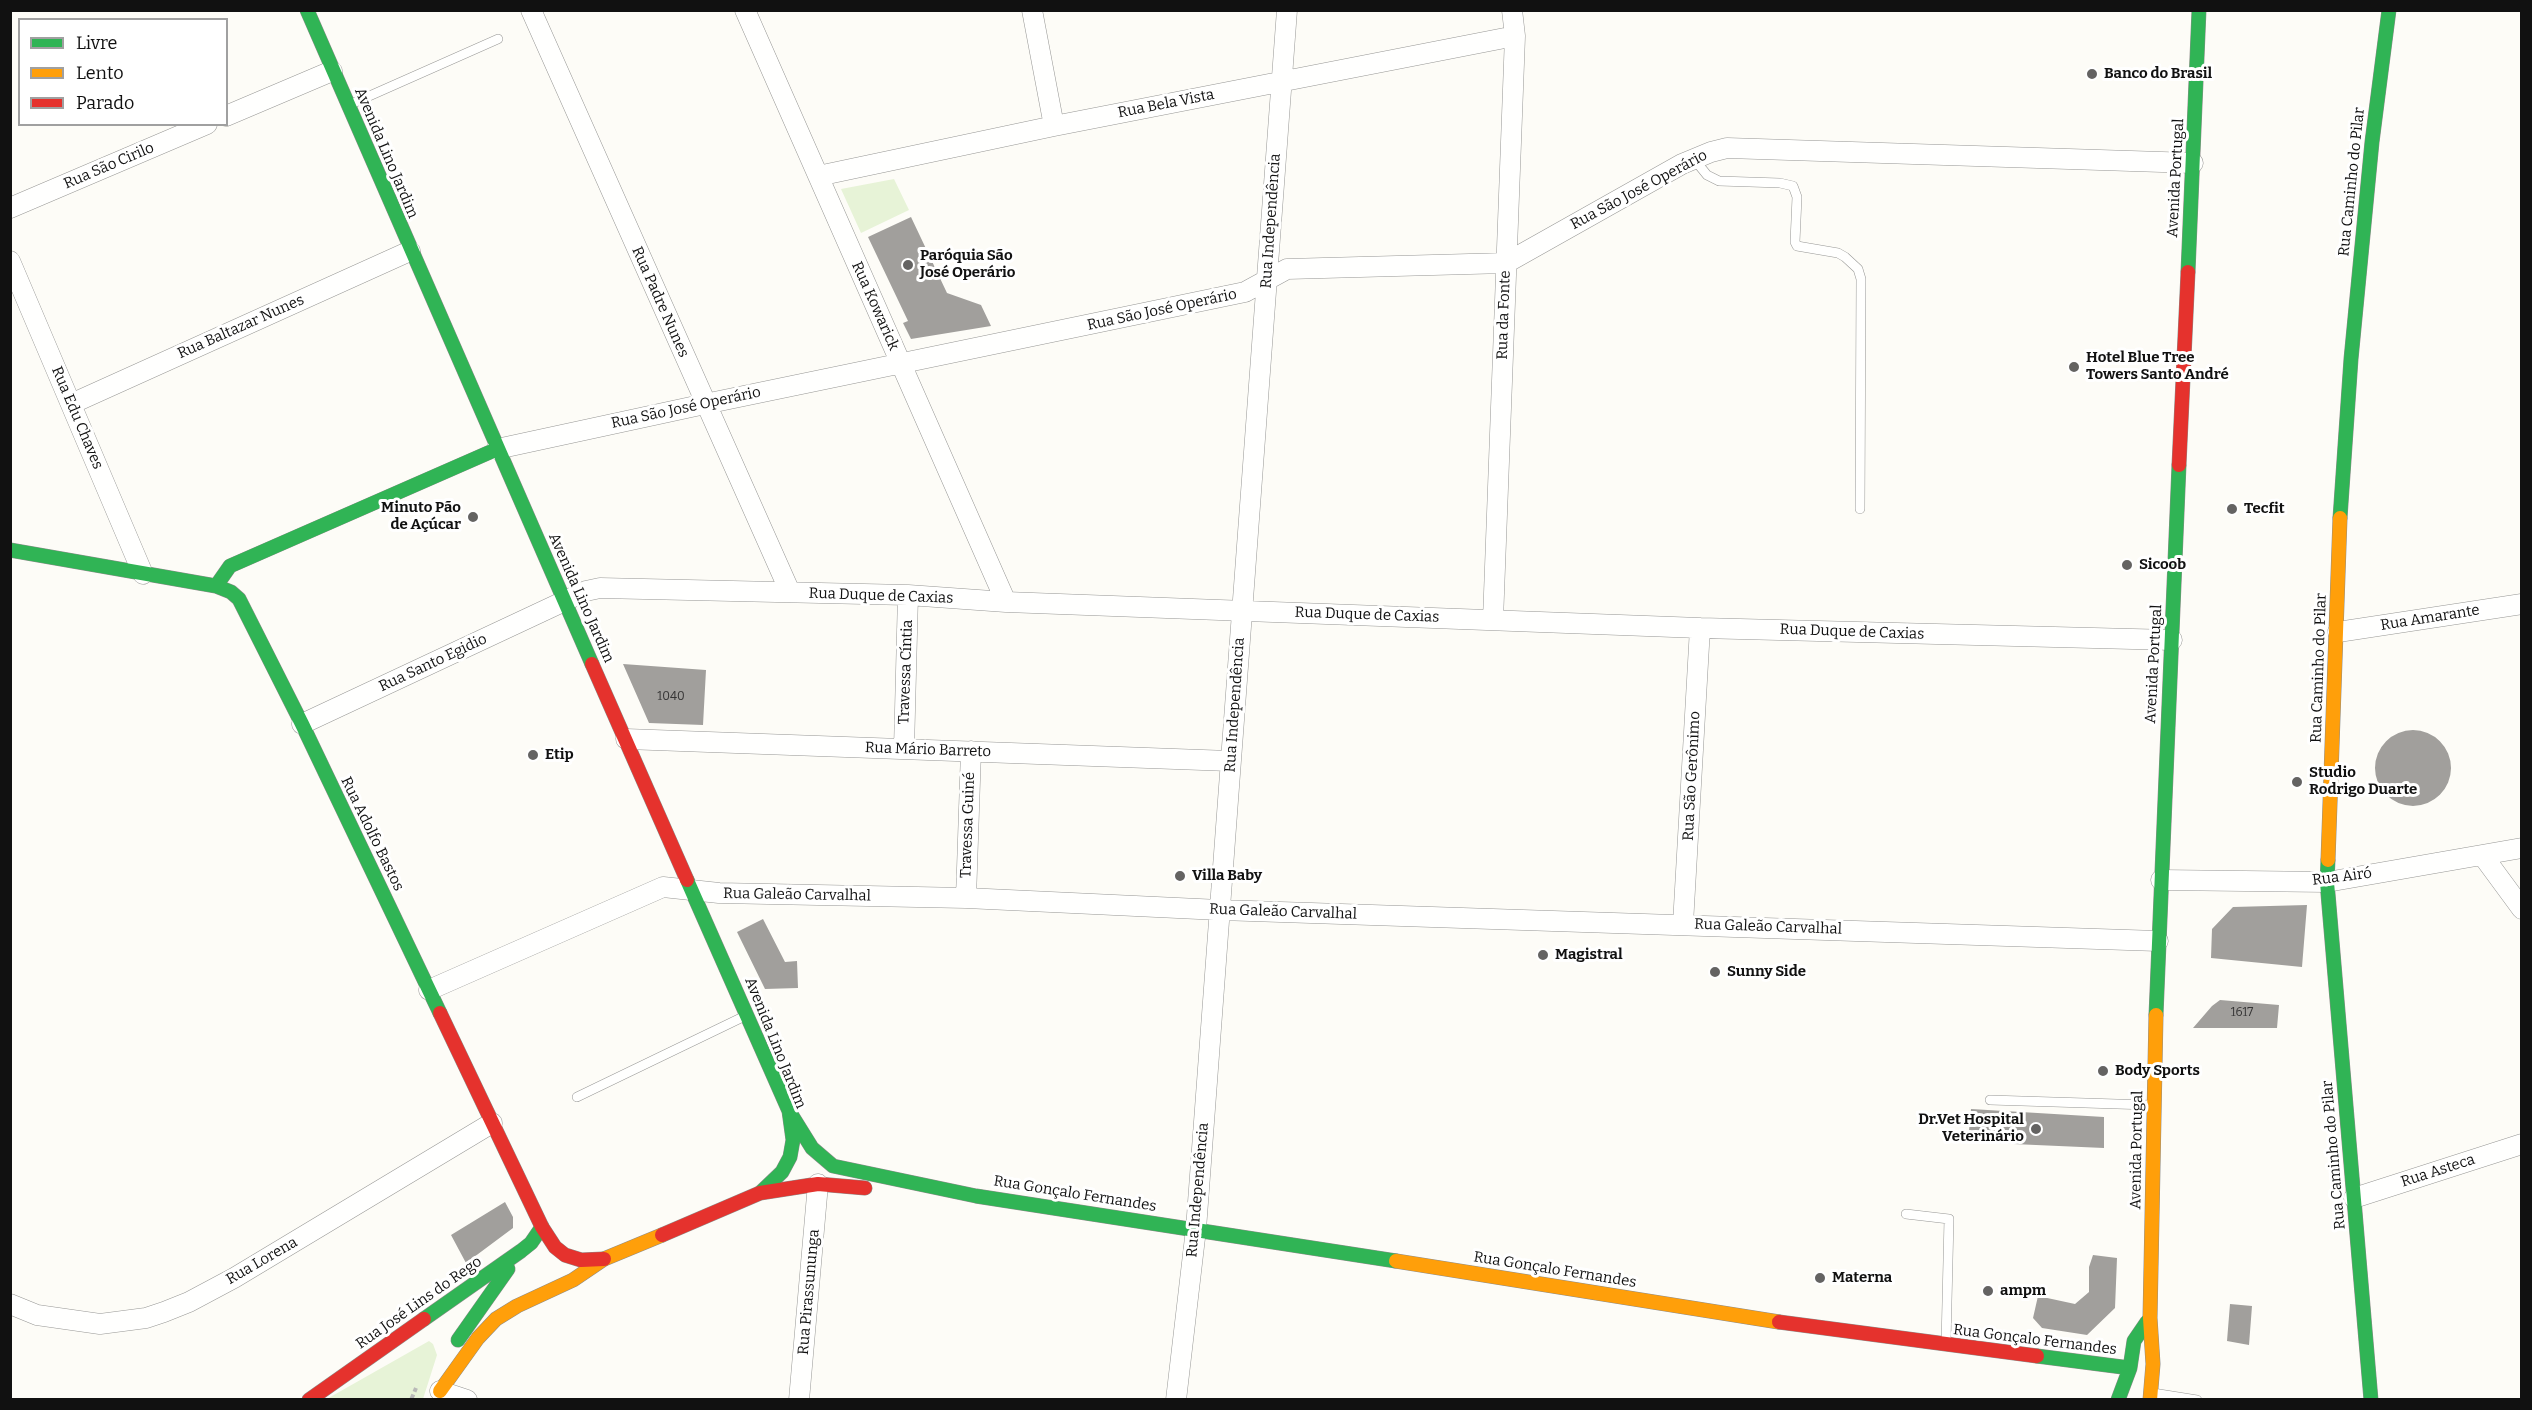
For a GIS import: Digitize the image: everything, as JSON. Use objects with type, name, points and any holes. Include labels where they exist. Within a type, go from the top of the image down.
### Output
[{"type":"main road","name":"Avenida Lino Jardim","points":[[307,10],[410,251],[789,1111],[793,1140],[790,1157],[782,1172],[760,1193]]},
{"type":"main road","name":"Avenida Portugal","points":[[2149,1397],[2152,1364],[2150,1318],[2158,941],[2199,10]]},
{"type":"main road","name":"Rua Caminho do Pilar","points":[[2371,1400],[2327,882],[2338,632],[2339,536],[2351,359],[2372,142],[2389,10]]},
{"type":"main road","name":"Rua São José Operário","points":[[216,586],[230,566],[497,449]]},
{"type":"main road","name":"Rua Adolfo Bastos","points":[[10,550],[216,586],[231,592],[239,599],[302,724],[542,1227],[555,1247],[565,1255],[581,1260],[604,1259]]},
{"type":"main road","name":"Rua Gonçalo Fernandes","points":[[789,1111],[812,1148],[833,1166],[976,1196],[1735,1316],[2130,1368]]},
{"type":"main road","name":"Rua Gonçalo Fernandes","points":[[438,1395],[478,1338],[496,1319],[517,1306],[573,1280],[604,1259],[760,1193],[818,1184],[976,1196]]},
{"type":"main road","name":"Rua José Lins do Rego","points":[[309,1400],[521,1251],[531,1243],[542,1227]]},
{"type":"main road","points":[[438,1395],[446,1366],[463,1330],[521,1251]]},
{"type":"main road","points":[[2118,1400],[2130,1368],[2134,1341],[2150,1318]]},
{"type":"main road","points":[[2130,1368],[2145,1380],[2149,1397]]},
{"type":"street","name":"Rua Padre Nunes","points":[[531,10],[790,592]]},
{"type":"street","name":"Rua Kowarick","points":[[745,10],[1006,602]]},
{"type":"street","points":[[1032,10],[1054,126]]},
{"type":"street","name":"Rua Independência","points":[[1176,1400],[1196,1229],[1287,10]]},
{"type":"street","name":"Rua da Fonte","points":[[1493,620],[1515,36],[1512,10]]},
{"type":"street","name":"Rua Bela Vista","points":[[818,176],[1054,126],[1515,36]]},
{"type":"street","points":[[228,115],[333,71]]},
{"type":"street","name":"Rua São Cirilo","points":[[10,208],[202,126]]},
{"type":"street","name":"Rua São José Operário","points":[[497,449],[1245,292],[1287,269],[1506,263],[1694,159],[1727,148],[2193,164]]},
{"type":"street","name":"Rua Baltazar Nunes","points":[[71,404],[410,251]]},
{"type":"street","name":"Rua Edu Chaves","points":[[10,261],[143,574]]},
{"type":"street","name":"Rua Duque de Caxias","points":[[564,601],[586,591],[600,588],[790,592],[1700,628],[2172,640]]},
{"type":"street","name":"Travessa Cíntia","points":[[904,749],[908,595]]},
{"type":"street","name":"Rua Santo Egidio","points":[[302,724],[564,601]]},
{"type":"street","name":"Rua Amarante","points":[[2338,632],[2522,604]]},
{"type":"street","name":"Rua São Gerônimo","points":[[1683,924],[1700,628]]},
{"type":"street","name":"Rua Mário Barreto","points":[[626,739],[1230,761]]},
{"type":"street","name":"Travessa Guiné","points":[[966,898],[970,752]]},
{"type":"street","name":"Rua Airó","points":[[2161,880],[2327,882],[2522,848]]},
{"type":"street","points":[[2483,856],[2522,909]]},
{"type":"street","name":"Rua Galeão Carvalhal","points":[[429,990],[663,887],[719,893],[966,898],[1221,910],[2158,941]]},
{"type":"street","name":"Rua Lorena","points":[[10,1304],[37,1315],[100,1324],[146,1318],[164,1312],[189,1302],[234,1278],[492,1123]]},
{"type":"street","name":"Rua Asteca","points":[[2354,1198],[2522,1144]]},
{"type":"street","name":"Rua Pirassununga","points":[[799,1400],[818,1184]]},
{"type":"street","points":[[438,1395],[467,1400]]},
{"type":"lane","points":[[347,106],[498,39]]},
{"type":"lane","points":[[1694,159],[1707,174],[1719,181],[1780,183],[1792,186],[1797,197],[1795,242],[1797,246],[1838,253],[1858,269],[1861,279],[1860,509]]},
{"type":"lane","points":[[577,1097],[747,1015]]},
{"type":"lane","points":[[1990,1100],[2154,1106]]},
{"type":"lane","points":[[1906,1214],[1949,1219],[1946,1345]]},
{"type":"lane","points":[[2149,1397],[2197,1400]]},
{"type":"green space","points":[[894,179],[909,210],[861,233],[841,189]]},
{"type":"green space","points":[[429,1341],[433,1344],[437,1355],[423,1399],[325,1400]]},
{"type":"building","name":"Paróquia São José Operário","points":[[911,217],[947,293],[981,305],[991,326],[911,339],[903,323],[908,321],[868,237]]},
{"type":"building","points":[[623,664],[706,670],[703,725],[649,723]]},
{"type":"building","points":[[2413,730],[2428,733],[2440,741],[2448,753],[2451,768],[2448,783],[2440,795],[2428,803],[2413,806],[2398,803],[2386,795],[2378,783],[2375,768],[2378,753],[2386,741],[2398,733]]},
{"type":"building","points":[[2307,905],[2302,967],[2211,958],[2212,929],[2233,907]]},
{"type":"building","points":[[763,919],[785,962],[797,961],[798,988],[765,989],[737,932]]},
{"type":"building","points":[[2220,1000],[2279,1005],[2277,1028],[2193,1028]]},
{"type":"building","name":"Dr.Vet Hospital Veterinário","points":[[1971,1109],[2104,1117],[2104,1148],[1968,1142]]},
{"type":"building","points":[[505,1202],[513,1217],[513,1228],[466,1263],[451,1235]]},
{"type":"building","points":[[2093,1255],[2117,1258],[2115,1308],[2087,1335],[2042,1328],[2033,1318],[2038,1296],[2075,1304],[2089,1292],[2089,1267]]},
{"type":"building","points":[[2230,1304],[2252,1306],[2249,1345],[2227,1341]]},
{"type":"traffic: fast","points":[[307,10],[592,664]]},
{"type":"traffic: fast","points":[[2188,272],[2199,10]]},
{"type":"traffic: fast","points":[[2340,518],[2351,359],[2372,142],[2389,10]]},
{"type":"traffic: fast","points":[[216,586],[230,566],[497,449]]},
{"type":"traffic: fast","points":[[2156,1015],[2179,465]]},
{"type":"traffic: fast","points":[[10,550],[216,586],[231,592],[239,599],[302,724],[440,1013]]},
{"type":"traffic: fast","points":[[2328,860],[2327,882],[2371,1400]]},
{"type":"traffic: fast","points":[[687,880],[789,1111],[793,1140],[790,1157],[782,1172],[760,1193]]},
{"type":"traffic: fast","points":[[789,1111],[812,1148],[833,1166],[976,1196],[1396,1261]]},
{"type":"traffic: fast","points":[[424,1319],[521,1251],[531,1243],[542,1227]]},
{"type":"traffic: fast","points":[[458,1340],[508,1269]]},
{"type":"traffic: fast","points":[[2118,1400],[2130,1368],[2134,1341],[2147,1322]]},
{"type":"traffic: fast","points":[[2037,1356],[2130,1368]]},
{"type":"traffic: slow","points":[[2328,860],[2340,518]]},
{"type":"traffic: slow","points":[[2150,1400],[2153,1364],[2150,1318],[2156,1015]]},
{"type":"traffic: slow","points":[[440,1391],[478,1338],[496,1319],[517,1306],[573,1280],[604,1259],[662,1235]]},
{"type":"traffic: slow","points":[[1396,1261],[1779,1322]]},
{"type":"traffic: jam","points":[[2179,465],[2188,272]]},
{"type":"traffic: jam","points":[[592,664],[687,880]]},
{"type":"traffic: jam","points":[[440,1013],[542,1227],[555,1247],[565,1255],[581,1260],[604,1259]]},
{"type":"traffic: jam","points":[[662,1235],[760,1193],[818,1184],[865,1188]]},
{"type":"traffic: jam","points":[[309,1400],[424,1319]]},
{"type":"traffic: jam","points":[[1779,1322],[2037,1356]]},
{"type":"place","name":"Banco do Brasil","points":[[2092,74]]},
{"type":"place","name":"Paróquia São José Operário","points":[[908,265]]},
{"type":"place","name":"Hotel Blue Tree Towers Santo André","points":[[2074,367]]},
{"type":"place","name":"Tecfit","points":[[2232,509]]},
{"type":"place","name":"Minuto Pão de Açúcar","points":[[473,517]]},
{"type":"place","name":"Sicoob","points":[[2127,565]]},
{"type":"place","name":"Etip","points":[[533,755]]},
{"type":"place","name":"Studio Rodrigo Duarte","points":[[2297,782]]},
{"type":"place","name":"Villa Baby","points":[[1180,876]]},
{"type":"place","name":"Magistral","points":[[1543,955]]},
{"type":"place","name":"Sunny Side","points":[[1715,972]]},
{"type":"place","name":"Body Sports","points":[[2103,1071]]},
{"type":"place","name":"Dr.Vet Hospital Veterinário","points":[[2036,1129]]},
{"type":"place","name":"Materna","points":[[1820,1278]]},
{"type":"place","name":"ampm","points":[[1988,1291]]}]
